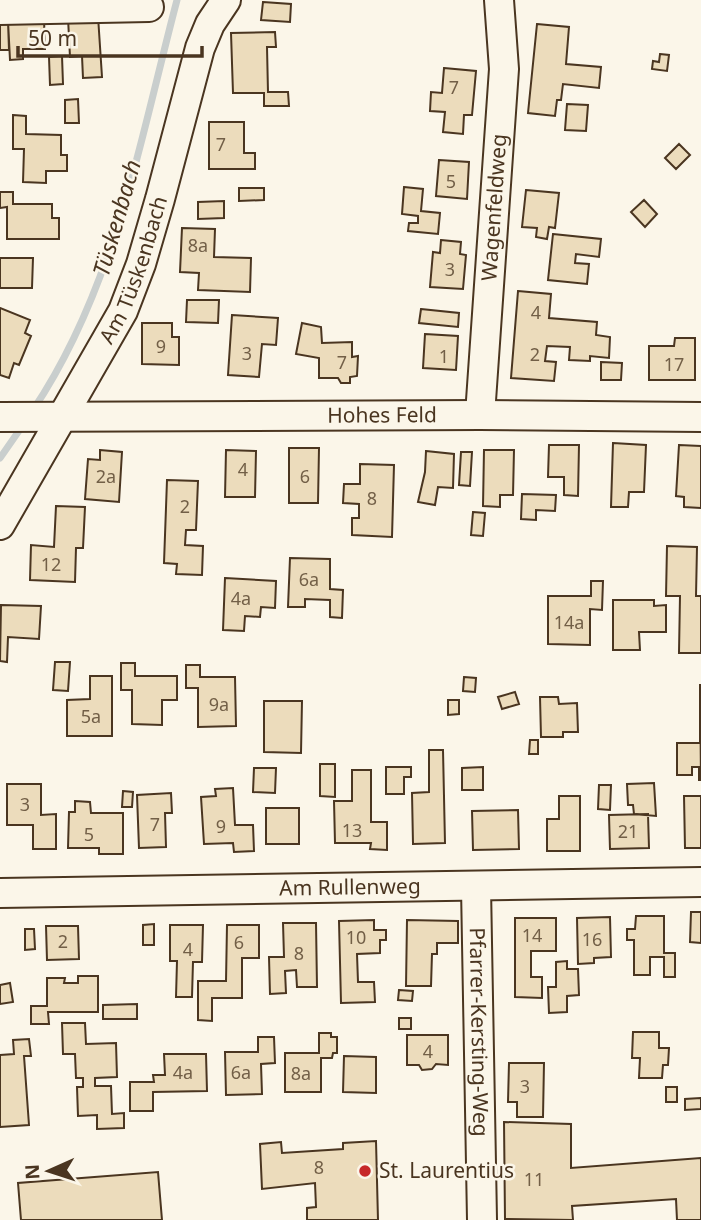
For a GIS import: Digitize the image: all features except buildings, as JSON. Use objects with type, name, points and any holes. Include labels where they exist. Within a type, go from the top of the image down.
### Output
[{"type":"street","name":"Am Tüskenbach","points":[[0,525],[58,416],[122,311],[132,288],[160,199],[200,48],[210,24],[226,0]]},
{"type":"street","name":"Wagenfeldweg","points":[[480,415],[504,69],[499,0]]},
{"type":"street","points":[[0,10],[149,7]]},
{"type":"street","name":"Hohes Feld","points":[[0,417],[701,417]]},
{"type":"street","name":"Am Rullenweg","points":[[0,893],[701,883]]},
{"type":"street","name":"Pfarrer-Kersting-Weg","points":[[476,887],[482,1220]]},
{"type":"waterway","name":"Tüskenbach","points":[[33,410],[61,363],[105,264],[137,159],[177,0]]},
{"type":"waterway","name":"Tüskenbach","points":[[0,458],[23,425]]},
{"type":"place","name":"St. Laurentius","points":[[365,1171]]}]
